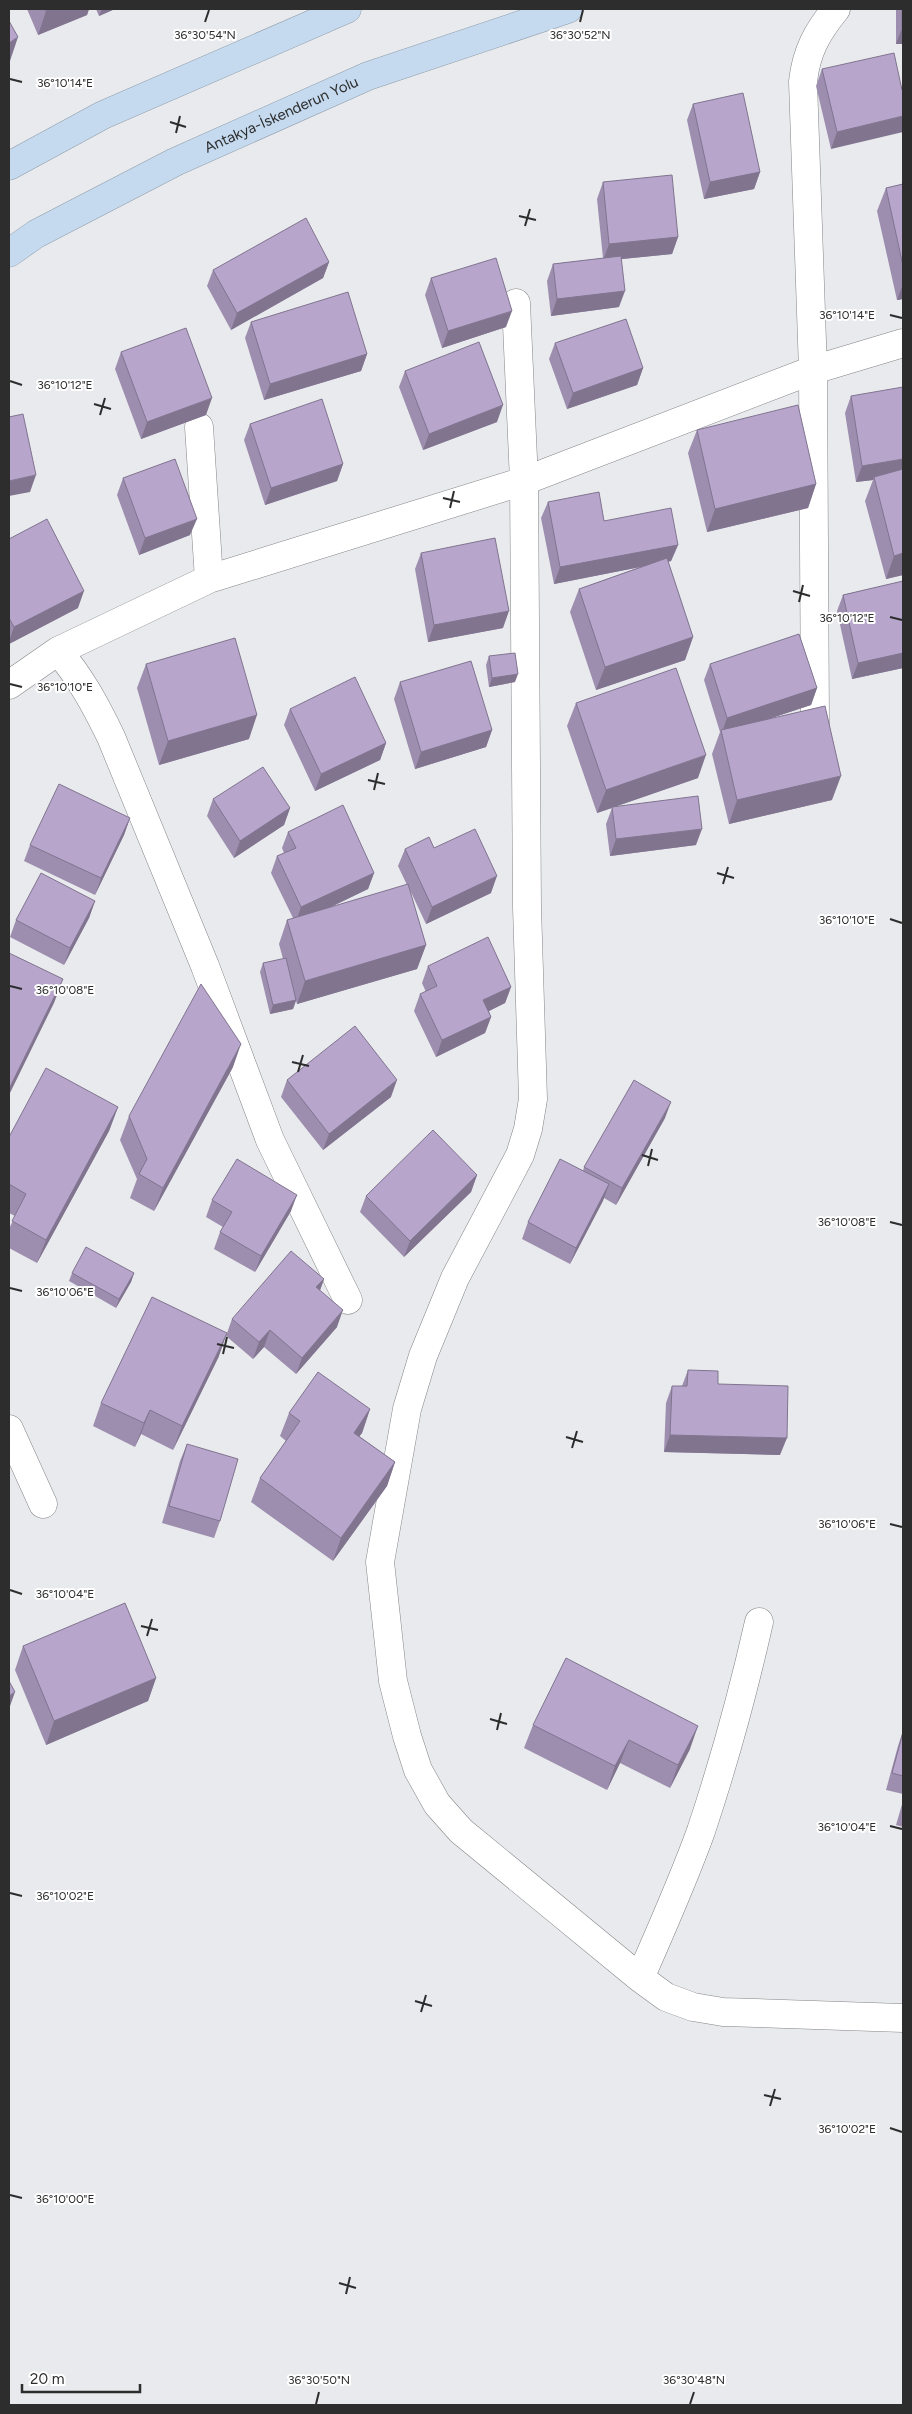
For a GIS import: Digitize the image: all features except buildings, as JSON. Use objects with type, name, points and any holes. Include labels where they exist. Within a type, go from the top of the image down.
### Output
[{"type":"highway","points":[[9,166],[103,115],[347,9]]},
{"type":"highway","name":"Antakya-İskenderun Yolu","points":[[9,253],[36,234],[175,162],[359,80],[568,9]]},
{"type":"street","points":[[815,723],[813,370],[803,82],[805,62],[812,44],[836,9]]},
{"type":"street","points":[[516,303],[524,481],[527,907],[533,1100],[528,1129],[520,1155],[455,1278],[423,1356],[407,1409],[380,1562],[393,1681],[418,1770],[437,1804],[461,1831],[640,1978],[666,1997],[692,2007],[723,2012],[903,2018]]},
{"type":"street","points":[[9,684],[58,651],[208,579],[524,481],[813,370],[903,342]]},
{"type":"street","points":[[199,427],[208,579]]},
{"type":"street","points":[[58,651],[81,680],[111,737],[205,966],[270,1140],[348,1300]]},
{"type":"street","points":[[9,1429],[43,1504]]},
{"type":"street","points":[[640,1978],[676,1896],[700,1832],[740,1705],[759,1622]]}]
